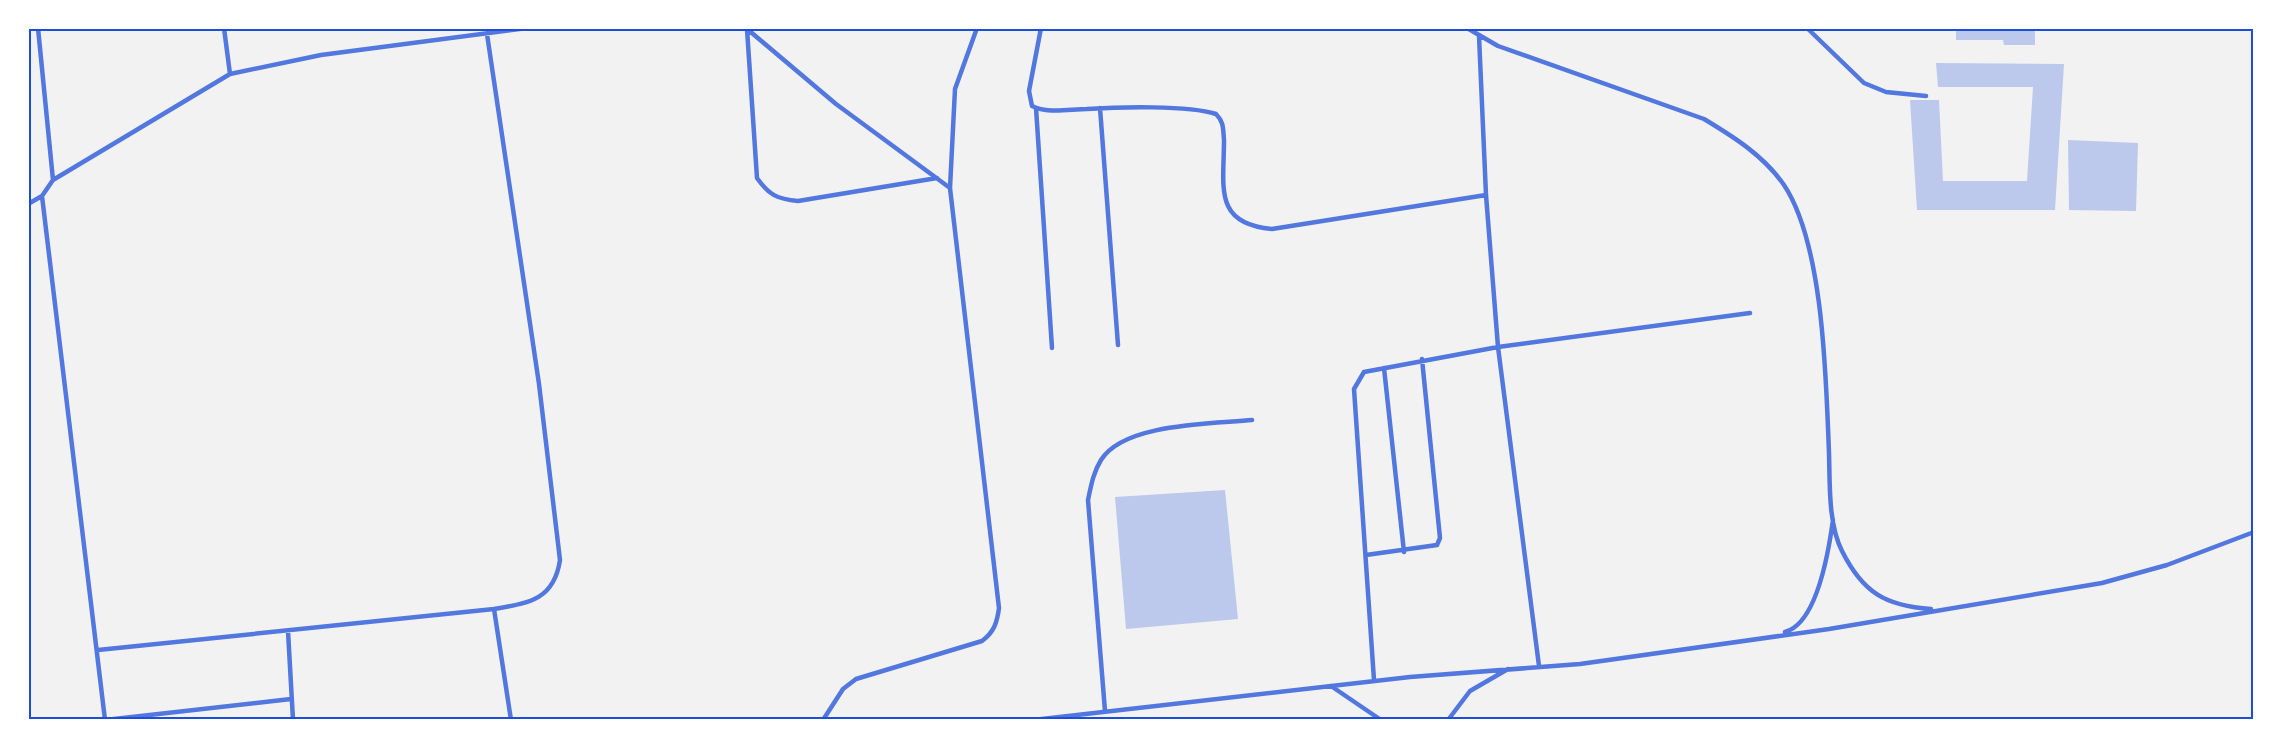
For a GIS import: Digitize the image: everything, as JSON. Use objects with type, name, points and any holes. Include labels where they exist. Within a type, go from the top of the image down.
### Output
[{"type":"lane","points":[[38,28],[53,180]]},
{"type":"lane","points":[[224,28],[230,74]]},
{"type":"lane","points":[[291,699],[105,720],[42,196],[47,185],[53,180],[230,74],[321,55],[487,34],[497,30],[527,28]]},
{"type":"lane","points":[[823,720],[843,689],[856,679],[982,641],[992,633],[997,623],[999,608],[950,188],[955,89],[977,28]]},
{"type":"lane","points":[[1041,28],[1029,90],[1030,102],[1036,108],[1043,111],[1100,108],[1193,110],[1216,114],[1223,125],[1224,185],[1228,208],[1239,222],[1254,228],[1272,229],[1486,195]]},
{"type":"lane","points":[[1467,28],[1479,36],[1551,66],[1704,120],[1742,143],[1763,161],[1785,186],[1801,224],[1813,270],[1826,370],[1833,518],[1841,549],[1857,577],[1877,595],[1902,607],[1939,609]]},
{"type":"lane","points":[[1808,28],[1864,83],[1886,92],[1926,96]]},
{"type":"lane","points":[[747,29],[836,104],[950,188]]},
{"type":"lane","points":[[747,29],[757,177],[767,193],[781,199],[798,201],[937,178]]},
{"type":"lane","points":[[98,650],[494,609],[517,605],[550,590],[558,578],[560,560],[539,384],[487,34]]},
{"type":"lane","points":[[1479,36],[1486,195],[1498,347],[1539,666]]},
{"type":"lane","points":[[1036,108],[1052,348]]},
{"type":"lane","points":[[1100,108],[1118,345]]},
{"type":"lane","points":[[28,204],[42,196]]},
{"type":"lane","points":[[1374,680],[1354,389],[1364,372],[1422,359],[1498,347],[1750,313]]},
{"type":"lane","points":[[1366,555],[1404,552],[1437,545],[1440,538],[1422,359]]},
{"type":"lane","points":[[1383,368],[1404,552]]},
{"type":"lane","points":[[1105,711],[1088,500],[1093,476],[1101,459],[1116,445],[1151,430],[1252,420]]},
{"type":"lane","points":[[1763,638],[1790,631],[1805,615],[1817,594],[1833,518]]},
{"type":"lane","points":[[1033,720],[1374,680],[1580,664],[1763,638],[2102,583],[2167,566],[2253,532]]},
{"type":"lane","points":[[494,609],[510,720]]},
{"type":"lane","points":[[288,631],[293,720]]},
{"type":"lane","points":[[1448,720],[1470,691],[1511,668]]},
{"type":"lane","points":[[1330,685],[1381,720]]},
{"type":"building","points":[[1956,28],[2035,28],[2035,45],[2004,45],[2003,40],[1956,40]]},
{"type":"building","points":[[1936,63],[2064,64],[2055,210],[1917,210],[1910,100],[1939,100],[1943,181],[2027,181],[2033,87],[1938,87]]},
{"type":"building","points":[[2068,140],[2138,143],[2136,211],[2069,210]]},
{"type":"building","points":[[1225,490],[1238,619],[1126,629],[1115,497]]}]
